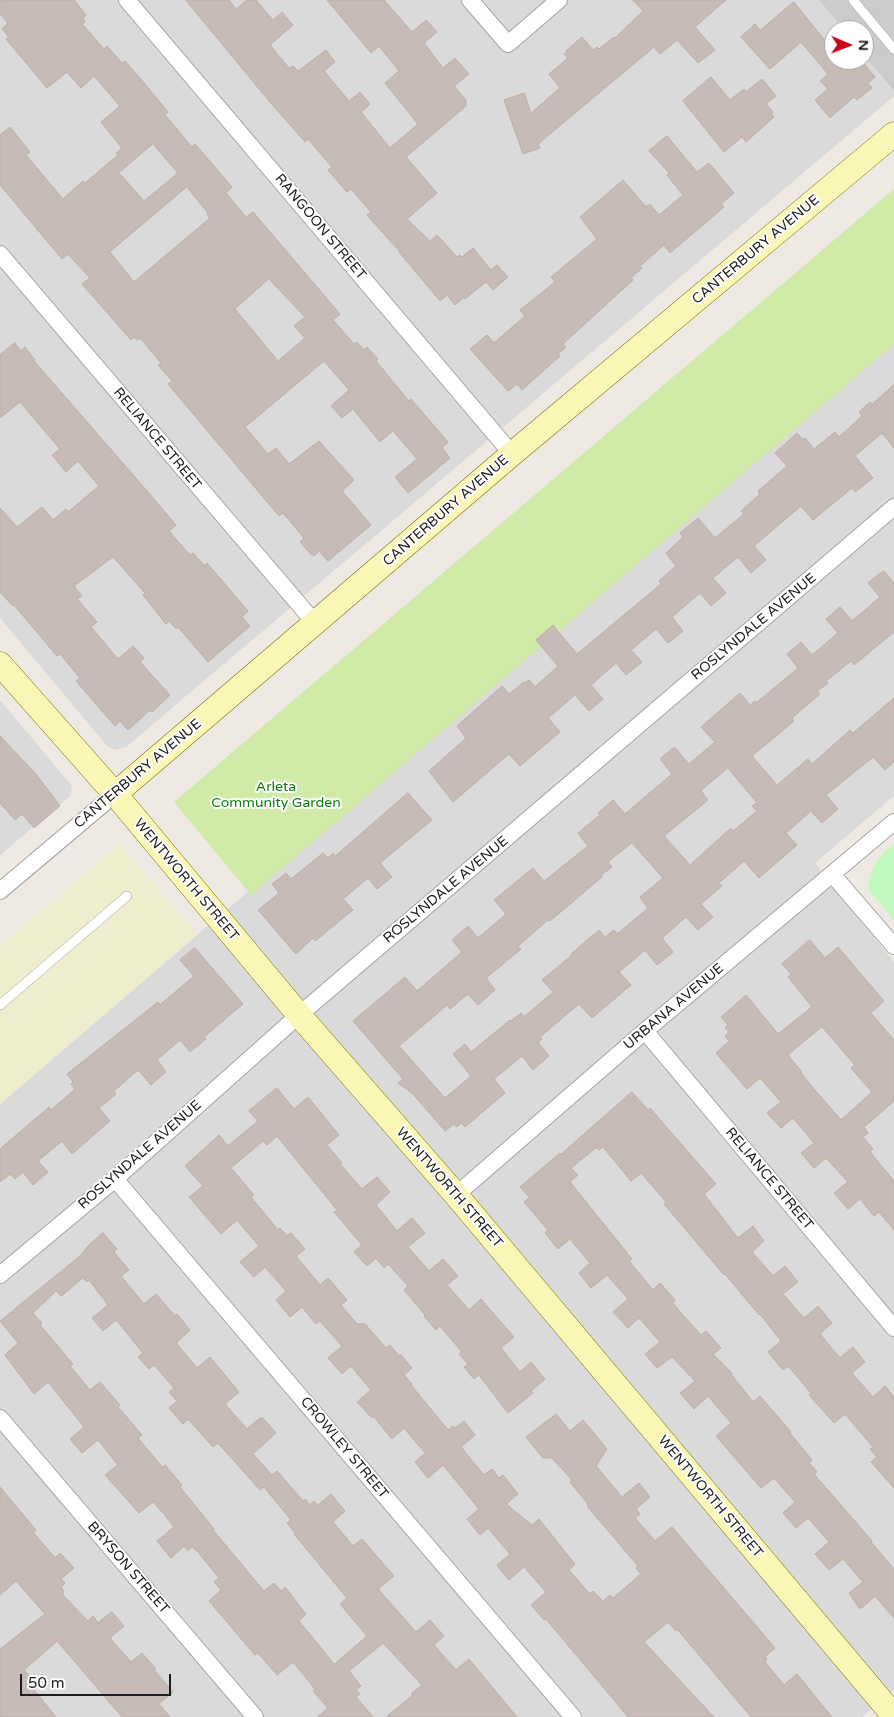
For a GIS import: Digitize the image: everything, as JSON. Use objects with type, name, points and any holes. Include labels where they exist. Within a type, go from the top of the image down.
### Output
[{"type":"street","name":"RANGOON STREET","points":[[128,0],[512,454]]},
{"type":"street","points":[[470,0],[508,44],[559,0]]},
{"type":"street","name":"CANTERBURY AVENUE","points":[[0,891],[512,454],[894,134]]},
{"type":"street","name":"RELIANCE STREET","points":[[0,254],[315,623]]},
{"type":"street","name":"ROSLYNDALE AVENUE","points":[[0,1275],[115,1179],[299,1015],[894,507]]},
{"type":"street","name":"WENTWORTH STREET","points":[[0,664],[115,794],[299,1015],[456,1195],[894,1716]]},
{"type":"street","name":"URBANA AVENUE","points":[[456,1195],[645,1031],[894,822]]},
{"type":"street","points":[[832,874],[894,946]]},
{"type":"street","name":"RELIANCE STREET","points":[[645,1031],[894,1328]]},
{"type":"street","name":"CROWLEY STREET","points":[[115,1179],[573,1717]]},
{"type":"street","name":"BRYSON STREET","points":[[0,1418],[255,1717]]},
{"type":"lane","points":[[853,0],[894,50]]},
{"type":"lane","points":[[0,1005],[127,896]]},
{"type":"shaded area","points":[[0,0],[819,0],[836,20],[824,20],[824,70],[874,70],[874,67],[894,91],[894,96],[126,747],[116,750],[108,747],[0,618]]},
{"type":"shaded area","points":[[819,0],[894,0],[894,91],[874,67],[874,20],[836,20]]},
{"type":"shaded area","points":[[894,344],[894,796],[815,863],[894,962],[894,1690],[862,1717],[0,1717],[0,1104]]},
{"type":"shaded area","points":[[0,700],[72,786],[70,796],[0,855]]},
{"type":"green space","name":"Arleta Community Garden","points":[[894,189],[894,344],[251,895],[174,802]]},
{"type":"green space","points":[[120,844],[197,935],[0,1104],[0,946]]},
{"type":"green space","points":[[894,844],[894,920],[868,889],[875,864]]},
{"type":"building","points":[[0,0],[74,0],[86,15],[83,18],[85,22],[82,24],[104,49],[107,46],[122,63],[125,61],[140,78],[168,112],[165,115],[192,147],[195,144],[232,187],[226,193],[246,217],[253,212],[340,314],[333,320],[354,344],[357,342],[364,350],[367,347],[409,401],[411,399],[448,442],[442,448],[450,458],[408,493],[395,477],[417,459],[393,431],[380,442],[353,409],[342,418],[331,406],[349,390],[324,361],[245,427],[268,454],[276,448],[289,464],[319,441],[354,480],[342,491],[371,525],[328,561],[319,551],[314,556],[311,554],[300,542],[304,538],[283,513],[279,516],[168,384],[172,381],[158,365],[161,363],[140,338],[137,340],[134,337],[131,340],[82,284],[90,278],[68,254],[62,259],[0,185],[0,135],[10,127],[30,152],[26,155],[63,199],[83,181],[85,183],[118,155],[116,153],[122,148],[101,122],[120,106],[94,76],[81,88],[67,72],[47,88],[6,39],[9,37],[2,29],[8,23],[0,14]],"holes":[[[153,144],[178,173],[144,201],[119,173]],[[187,187],[210,218],[134,282],[110,252]],[[269,279],[305,317],[294,326],[305,338],[278,361],[235,309]]]},
{"type":"building","points":[[186,0],[229,0],[236,9],[247,0],[256,0],[273,20],[282,12],[293,25],[270,45],[289,68],[293,66],[298,71],[326,50],[335,62],[324,71],[349,101],[360,92],[370,104],[361,112],[390,148],[418,124],[385,83],[399,71],[379,46],[371,53],[327,0],[384,0],[412,32],[426,20],[437,32],[424,43],[443,68],[455,58],[469,74],[454,86],[466,100],[466,106],[406,157],[437,193],[407,219],[430,241],[437,235],[457,257],[460,255],[462,257],[473,248],[491,270],[497,265],[508,277],[493,290],[486,282],[455,305],[447,295],[440,301],[367,215],[371,212],[351,189],[347,192],[328,170],[332,167],[308,139],[305,142],[269,101]]},
{"type":"building","points":[[633,0],[726,0],[695,27],[715,50],[698,63],[677,40],[660,54],[654,47],[538,144],[540,148],[523,154],[504,100],[524,93],[531,113],[560,88],[549,74],[568,58],[564,54],[566,51],[582,37],[593,50],[597,47],[599,49],[615,38],[643,11]]},
{"type":"building","points":[[794,2],[824,40],[824,69],[801,42],[770,69],[741,37],[755,24],[760,30]]},
{"type":"building","points":[[825,70],[869,70],[875,77],[868,83],[872,88],[857,100],[854,97],[830,118],[815,100],[828,89],[820,81],[828,74]]},
{"type":"building","points":[[711,77],[730,100],[744,89],[746,92],[762,79],[776,96],[766,104],[773,112],[771,113],[774,117],[746,142],[742,137],[724,152],[683,101]]},
{"type":"building","points":[[667,136],[697,172],[709,163],[734,193],[721,204],[724,207],[670,253],[664,245],[640,266],[642,268],[631,278],[633,280],[563,344],[566,347],[558,354],[560,356],[522,390],[517,384],[508,391],[470,349],[487,335],[494,343],[525,316],[520,310],[555,282],[551,277],[597,239],[580,217],[623,180],[646,207],[650,204],[659,215],[683,195],[667,175],[669,173],[649,151]]},
{"type":"building","points":[[15,343],[21,351],[25,347],[34,361],[176,525],[169,531],[190,555],[193,553],[205,566],[207,563],[248,611],[242,617],[250,626],[208,662],[178,627],[176,629],[169,621],[166,624],[143,595],[145,593],[113,557],[74,586],[82,596],[77,599],[97,622],[91,627],[118,659],[133,646],[144,658],[140,662],[170,695],[152,712],[150,710],[128,730],[120,721],[115,726],[76,681],[80,678],[60,654],[57,656],[14,605],[0,592],[0,508],[17,527],[42,507],[53,520],[66,509],[68,512],[99,486],[78,461],[66,472],[52,455],[60,449],[20,402],[0,418],[0,355]]},
{"type":"building","points":[[894,385],[894,448],[882,433],[855,456],[873,478],[855,492],[852,488],[813,520],[801,506],[754,546],[766,560],[751,573],[738,557],[713,578],[726,593],[711,606],[700,593],[672,617],[683,631],[668,643],[656,629],[631,650],[642,662],[626,675],[616,663],[591,685],[603,699],[589,711],[575,695],[548,718],[560,732],[520,766],[509,754],[453,802],[429,771],[466,738],[457,726],[502,686],[509,694],[529,680],[535,687],[558,666],[536,640],[553,625],[577,654],[661,584],[659,581],[676,566],[666,553],[683,537],[680,533],[698,518],[715,538],[744,514],[741,511],[760,494],[758,491],[787,466],[775,453],[797,433],[803,440],[805,438],[814,449],[835,432],[839,437],[862,416],[859,412],[870,402],[872,404]]},
{"type":"building","points":[[884,571],[894,583],[894,632],[854,665],[851,661],[826,681],[828,683],[817,691],[820,694],[792,718],[794,721],[752,756],[777,785],[808,759],[812,764],[850,730],[853,733],[894,698],[894,762],[885,770],[873,757],[826,795],[838,809],[822,823],[811,811],[786,833],[797,845],[759,878],[744,861],[719,883],[722,886],[701,904],[713,917],[698,930],[686,917],[662,938],[673,952],[657,965],[645,950],[619,972],[631,985],[592,1018],[579,1004],[540,1037],[542,1039],[538,1042],[549,1056],[533,1070],[522,1056],[494,1079],[505,1093],[465,1127],[461,1123],[457,1127],[454,1124],[445,1131],[412,1093],[398,1083],[403,1079],[353,1021],[405,977],[417,991],[462,952],[452,940],[468,926],[478,938],[506,914],[494,900],[533,868],[544,881],[588,846],[578,833],[600,815],[598,813],[613,800],[625,814],[672,774],[661,758],[673,748],[689,764],[715,742],[701,727],[740,693],[750,705],[755,701],[756,703],[798,668],[787,654],[801,642],[812,655],[838,633],[826,619],[840,607],[852,621],[880,597],[868,583]],"holes":[[[728,768],[757,803],[752,806],[757,811],[733,831],[731,828],[690,865],[664,836],[708,800],[701,791]],[[632,843],[663,878],[640,897],[648,908],[617,934],[614,930],[605,937],[599,930],[571,954],[542,980],[553,992],[524,1017],[521,1013],[510,1020],[471,1052],[465,1044],[453,1054],[471,1076],[445,1098],[399,1046],[447,1005],[450,1009],[468,994],[478,1005],[495,990],[486,978],[521,949],[518,946],[602,877],[601,875],[612,867],[608,862]]]},
{"type":"building","points":[[0,736],[36,774],[60,806],[34,828],[22,814],[15,820],[0,803]]},
{"type":"building","points":[[408,793],[432,820],[380,863],[392,877],[377,889],[368,878],[343,899],[353,910],[315,941],[313,938],[296,954],[258,910],[279,893],[272,884],[286,873],[291,879],[323,853],[328,858],[333,853],[335,856]]},
{"type":"building","points":[[810,940],[825,958],[838,947],[884,1001],[871,1013],[894,1040],[894,1101],[864,1127],[868,1133],[863,1137],[873,1149],[870,1152],[894,1181],[894,1230],[879,1212],[874,1216],[860,1199],[848,1209],[834,1193],[848,1182],[826,1158],[814,1168],[801,1153],[814,1143],[793,1118],[781,1128],[767,1113],[781,1102],[760,1078],[747,1089],[716,1053],[729,1041],[725,1036],[729,1032],[725,1028],[728,1025],[721,1017],[746,995],[778,1034],[812,1007],[788,977],[791,974],[782,964]],"holes":[[[822,1027],[855,1065],[851,1068],[872,1092],[841,1120],[788,1055]]]},
{"type":"building","points":[[195,948],[243,1004],[204,1037],[206,1039],[190,1052],[180,1040],[157,1060],[166,1072],[151,1085],[138,1070],[114,1091],[116,1094],[99,1108],[110,1121],[72,1154],[62,1141],[38,1161],[48,1172],[33,1185],[23,1172],[15,1179],[10,1174],[0,1182],[0,1149],[49,1107],[51,1110],[75,1089],[71,1084],[73,1082],[67,1074],[158,1002],[160,1005],[194,976],[180,960]]},
{"type":"building","points":[[277,1088],[294,1109],[308,1097],[339,1135],[327,1145],[342,1163],[340,1164],[362,1189],[377,1177],[390,1192],[376,1205],[397,1231],[412,1218],[425,1233],[408,1247],[429,1271],[443,1259],[458,1276],[447,1285],[469,1310],[481,1299],[514,1337],[501,1348],[520,1372],[531,1362],[545,1379],[531,1391],[533,1393],[508,1413],[479,1375],[474,1379],[464,1367],[468,1364],[459,1354],[462,1352],[440,1326],[436,1330],[424,1316],[404,1290],[408,1286],[388,1264],[384,1268],[376,1258],[367,1266],[354,1252],[362,1245],[334,1212],[337,1210],[277,1136],[267,1145],[263,1141],[231,1168],[254,1195],[251,1197],[278,1230],[280,1228],[287,1236],[291,1233],[305,1249],[296,1256],[320,1285],[328,1278],[347,1300],[341,1305],[357,1324],[365,1324],[386,1348],[390,1345],[412,1368],[404,1375],[448,1430],[453,1426],[455,1428],[464,1421],[475,1435],[461,1447],[484,1475],[492,1469],[499,1478],[503,1475],[518,1494],[506,1504],[532,1525],[539,1519],[575,1564],[569,1570],[590,1594],[593,1591],[603,1601],[610,1595],[613,1598],[641,1574],[636,1568],[638,1566],[587,1506],[588,1504],[570,1482],[572,1480],[552,1458],[543,1458],[526,1437],[556,1414],[570,1431],[583,1420],[607,1449],[596,1466],[622,1497],[639,1483],[650,1497],[636,1509],[640,1514],[635,1518],[655,1541],[672,1527],[775,1648],[765,1657],[767,1659],[765,1662],[784,1685],[797,1674],[832,1717],[751,1717],[677,1629],[676,1631],[668,1622],[644,1642],[714,1717],[628,1717],[546,1619],[544,1620],[531,1605],[546,1592],[524,1567],[509,1580],[498,1567],[497,1565],[510,1554],[488,1528],[480,1535],[467,1519],[479,1509],[443,1465],[428,1478],[415,1462],[425,1453],[404,1428],[392,1439],[374,1417],[372,1418],[357,1402],[371,1390],[351,1366],[342,1374],[328,1358],[342,1346],[320,1321],[316,1324],[302,1307],[290,1317],[276,1300],[286,1291],[265,1267],[254,1277],[240,1262],[259,1246],[237,1220],[221,1234],[189,1197],[203,1186],[185,1166],[219,1135],[228,1146],[258,1121],[249,1111]]},
{"type":"building","points":[[632,1092],[648,1110],[650,1108],[716,1184],[704,1194],[738,1238],[753,1226],[764,1241],[752,1252],[773,1276],[785,1266],[798,1282],[783,1294],[804,1318],[818,1306],[832,1323],[820,1334],[840,1358],[853,1347],[865,1362],[852,1373],[873,1397],[885,1386],[894,1397],[894,1488],[871,1462],[877,1457],[870,1449],[873,1447],[845,1414],[834,1423],[809,1395],[811,1393],[788,1366],[783,1370],[768,1352],[781,1341],[760,1314],[664,1204],[666,1202],[641,1173],[631,1181],[603,1147],[599,1150],[597,1147],[571,1168],[578,1175],[570,1182],[632,1259],[629,1261],[653,1290],[660,1283],[675,1300],[673,1303],[701,1335],[706,1331],[721,1348],[713,1354],[732,1373],[753,1402],[760,1396],[791,1432],[812,1460],[809,1463],[817,1472],[814,1474],[894,1569],[894,1618],[875,1596],[862,1608],[859,1608],[849,1593],[863,1582],[843,1559],[829,1570],[815,1554],[829,1542],[808,1518],[796,1528],[783,1513],[795,1502],[774,1478],[761,1488],[716,1436],[731,1423],[708,1396],[694,1409],[680,1393],[695,1381],[672,1357],[657,1368],[645,1354],[660,1342],[639,1318],[628,1328],[613,1312],[628,1299],[607,1275],[591,1288],[579,1273],[590,1263],[570,1239],[558,1249],[545,1233],[548,1230],[524,1202],[529,1197],[520,1187]]},
{"type":"building","points":[[103,1233],[117,1249],[114,1252],[129,1270],[121,1276],[144,1304],[156,1294],[175,1316],[177,1314],[190,1330],[176,1343],[197,1368],[210,1357],[239,1392],[225,1404],[247,1429],[260,1418],[263,1418],[276,1433],[253,1454],[272,1475],[277,1471],[303,1501],[305,1499],[310,1505],[314,1501],[318,1505],[331,1494],[345,1511],[333,1522],[353,1546],[362,1539],[394,1576],[378,1589],[416,1632],[430,1620],[444,1636],[434,1645],[456,1670],[469,1659],[517,1717],[386,1717],[422,1685],[383,1643],[349,1671],[361,1686],[356,1690],[360,1694],[356,1697],[373,1717],[317,1717],[328,1708],[313,1691],[315,1689],[293,1662],[277,1675],[258,1653],[255,1655],[209,1601],[221,1590],[214,1582],[219,1578],[197,1551],[192,1547],[188,1551],[184,1546],[171,1558],[157,1541],[174,1527],[164,1514],[153,1502],[139,1513],[105,1475],[118,1465],[98,1440],[82,1453],[70,1439],[84,1427],[48,1382],[34,1394],[5,1355],[18,1343],[0,1321],[80,1256]],"holes":[[[83,1278],[87,1282],[89,1280],[108,1305],[92,1318],[103,1331],[116,1320],[143,1353],[138,1357],[149,1369],[154,1365],[174,1388],[169,1392],[177,1401],[169,1408],[183,1424],[188,1419],[213,1447],[218,1443],[260,1490],[264,1487],[291,1520],[287,1523],[294,1534],[347,1598],[340,1604],[367,1636],[336,1663],[334,1664],[299,1621],[306,1614],[285,1587],[281,1591],[274,1583],[264,1591],[213,1530],[180,1487],[182,1485],[165,1465],[163,1468],[138,1438],[142,1435],[118,1407],[120,1405],[100,1382],[90,1390],[70,1366],[73,1364],[40,1325],[42,1323],[33,1313],[56,1291],[61,1296]]]},
{"type":"building","points":[[0,1487],[36,1530],[33,1532],[55,1558],[60,1553],[74,1568],[61,1579],[65,1583],[61,1587],[64,1592],[62,1594],[88,1621],[93,1616],[98,1623],[111,1612],[113,1613],[124,1626],[110,1638],[131,1662],[142,1653],[173,1692],[159,1704],[170,1717],[122,1717],[57,1641],[24,1670],[32,1679],[28,1682],[56,1717],[0,1717],[0,1649],[45,1614],[16,1581],[0,1595]]}]
